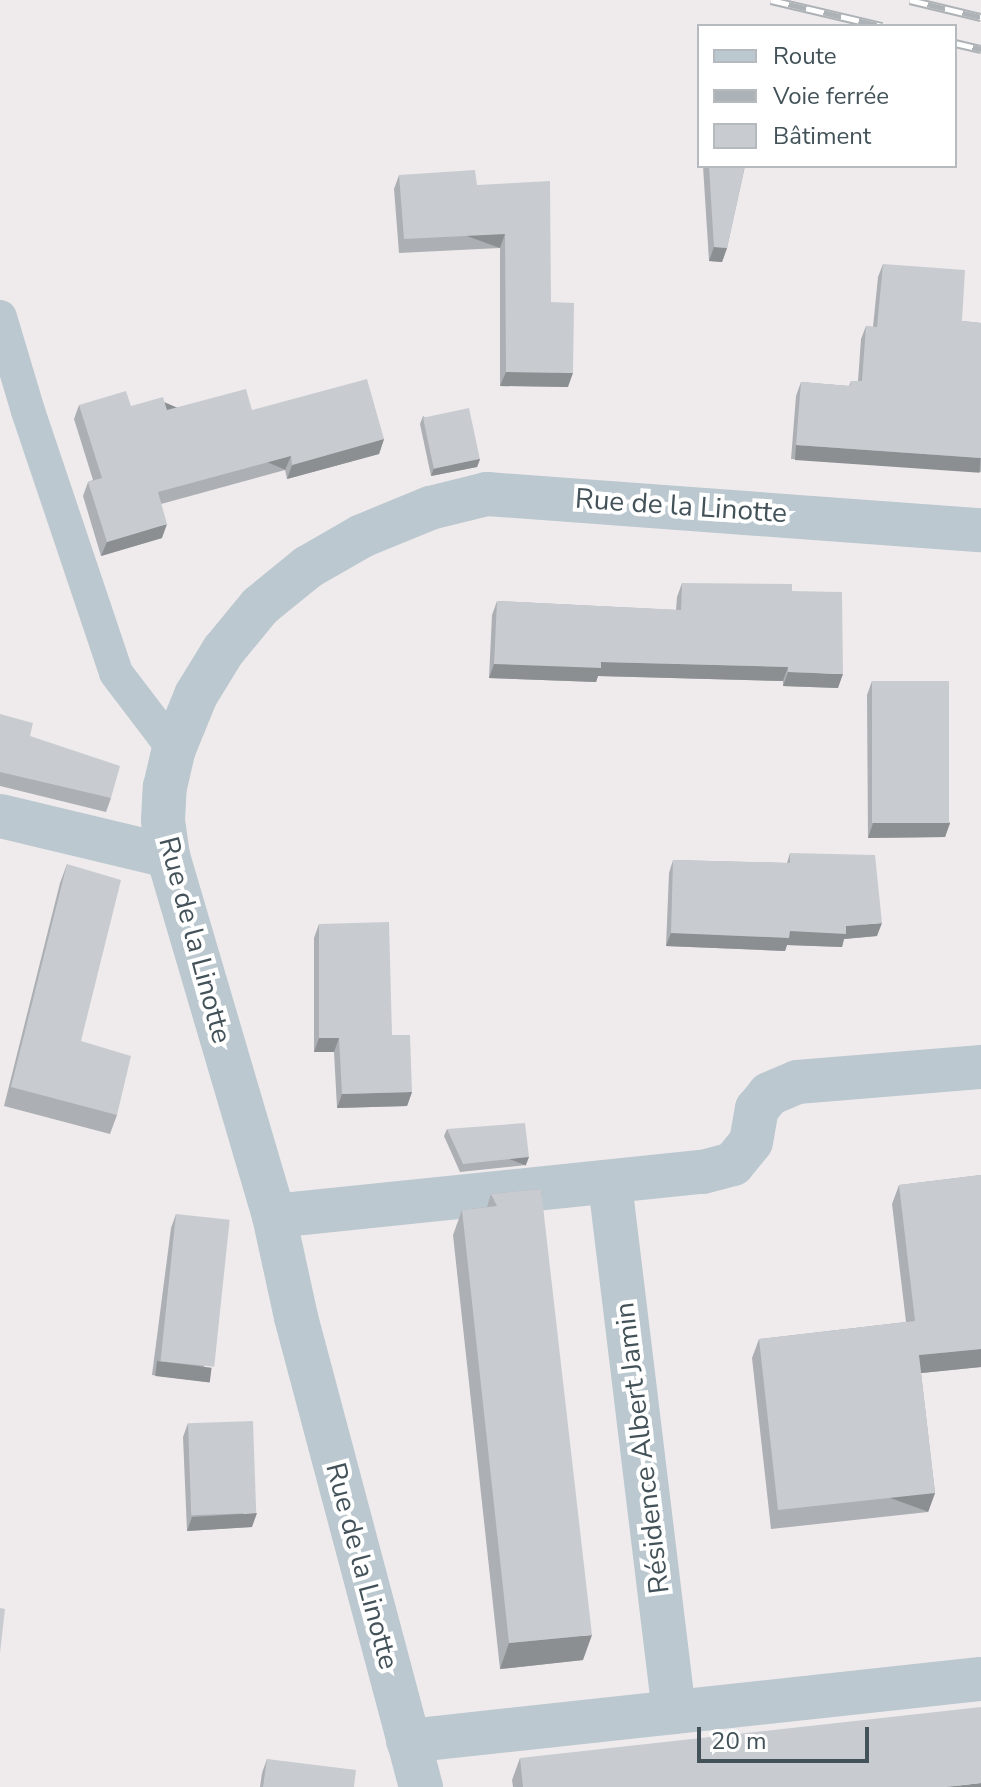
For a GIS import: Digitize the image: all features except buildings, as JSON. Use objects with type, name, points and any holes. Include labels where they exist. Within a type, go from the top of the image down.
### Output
[{"type":"street","name":"Rue de la Linotte","points":[[421,1787],[296,1317],[274,1216],[168,856],[163,820],[165,787],[174,749],[196,695],[223,651],[260,606],[308,567],[348,543],[430,508],[487,494],[981,530]]},
{"type":"street","points":[[0,816],[168,856]]},
{"type":"street","points":[[274,1216],[610,1184],[703,1172],[733,1164],[751,1142],[757,1109],[769,1094],[797,1082],[981,1067]]},
{"type":"street","name":"Résidence Albert Jamin","points":[[610,1184],[674,1712]]},
{"type":"street","points":[[408,1741],[981,1679]]},
{"type":"lane","points":[[0,317],[14,408],[116,673],[174,749]]},
{"type":"railway","points":[[771,0],[873,24]]},
{"type":"railway","points":[[910,0],[981,17]]},
{"type":"railway","points":[[957,43],[981,49]]}]
